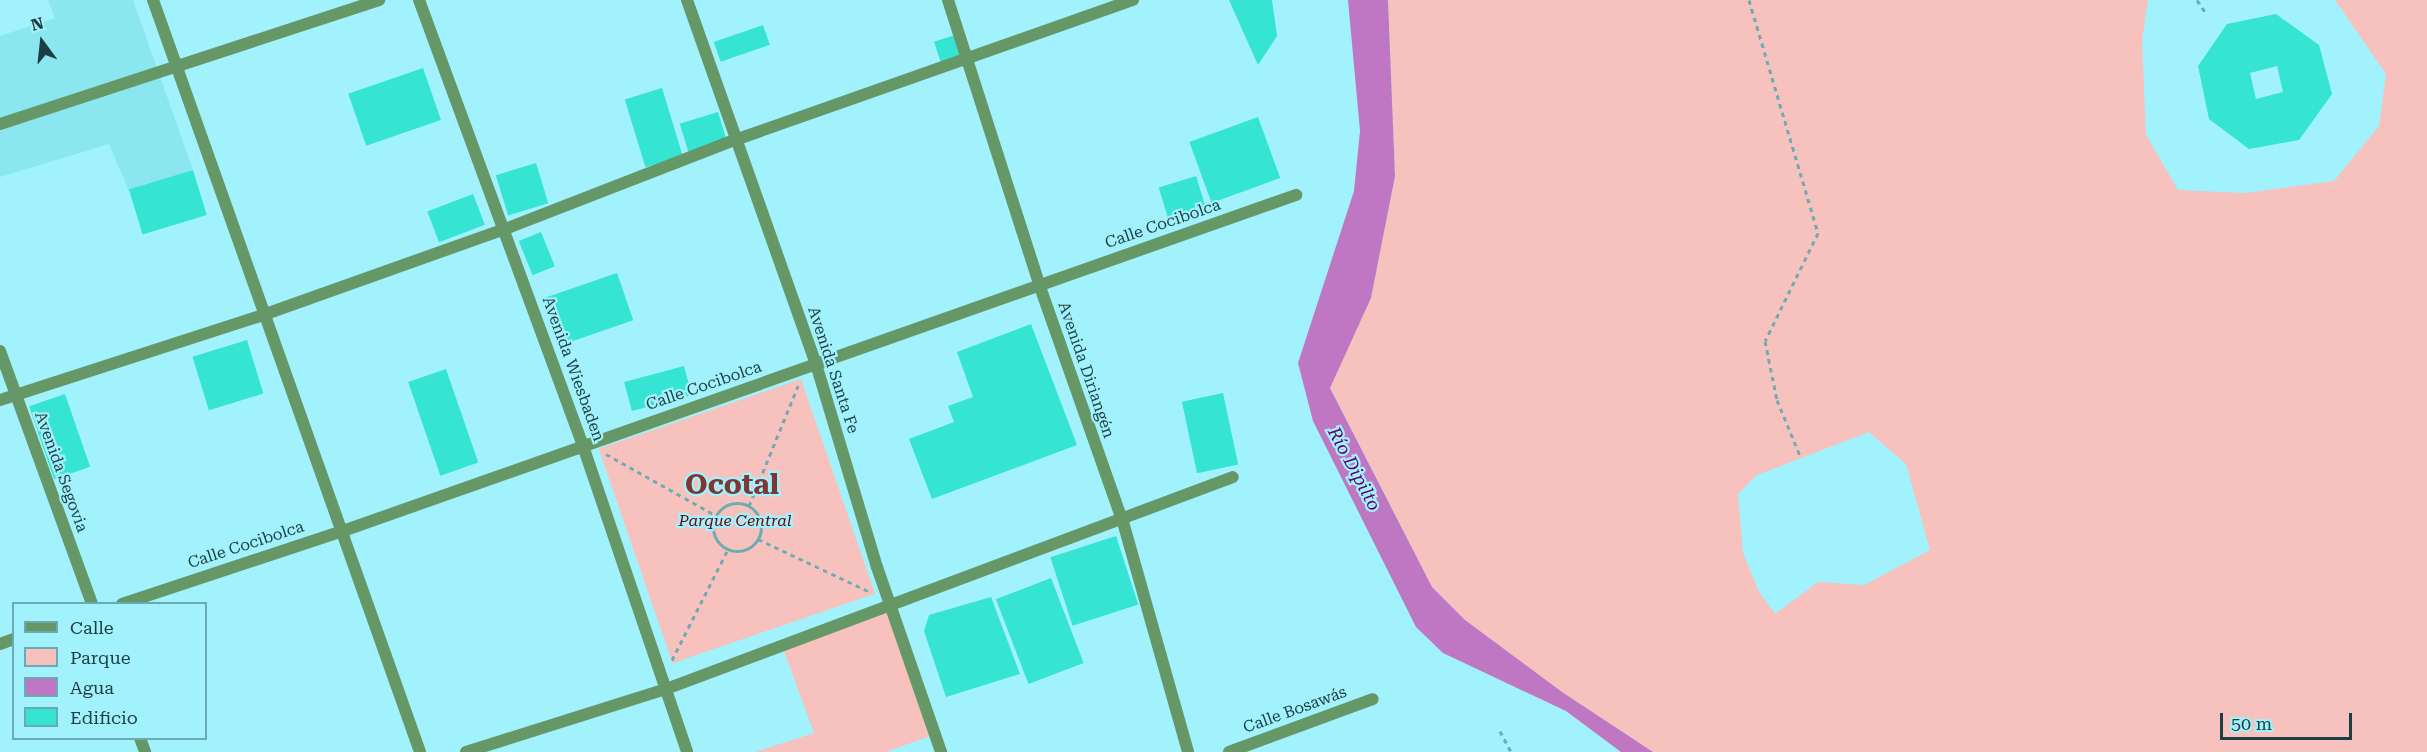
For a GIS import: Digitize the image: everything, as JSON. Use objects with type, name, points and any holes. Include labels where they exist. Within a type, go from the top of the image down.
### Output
[{"type":"street","points":[[153,0],[420,752]]},
{"type":"street","points":[[0,124],[379,0]]},
{"type":"street","name":"Avenida Wiesbaden","points":[[419,0],[583,446],[687,752]]},
{"type":"street","name":"Avenida Santa Fe","points":[[687,0],[816,364],[890,604],[941,752]]},
{"type":"street","name":"Avenida Diriangén","points":[[948,0],[1039,284],[1122,522],[1188,752]]},
{"type":"street","points":[[0,400],[263,315],[505,229],[735,140],[1133,0]]},
{"type":"street","name":"Calle Cocibolca","points":[[125,602],[340,532],[1296,195]]},
{"type":"street","name":"Avenida Segovia","points":[[0,351],[92,602]]},
{"type":"street","points":[[466,752],[666,689],[890,604],[1122,522],[1233,477]]},
{"type":"street","name":"Calle Bosawás","points":[[1229,752],[1373,699]]},
{"type":"path","points":[[1749,0],[1818,233],[1765,341],[1777,400],[1801,458]]},
{"type":"path","points":[[2197,0],[2205,12]]},
{"type":"path","points":[[748,506],[801,379],[816,364]]},
{"type":"path","points":[[583,446],[599,450],[717,516]]},
{"type":"path","points":[[726,506],[748,506],[761,527],[758,539],[748,549],[728,549],[715,536],[717,516],[726,506]]},
{"type":"path","points":[[758,539],[890,604]]},
{"type":"path","points":[[666,689],[669,666],[728,549]]},
{"type":"path","points":[[1500,730],[1511,752]]},
{"type":"shaded area","points":[[48,0],[133,0],[193,170],[129,191],[109,144],[0,177],[0,36],[55,18]]},
{"type":"green space","points":[[1388,0],[2148,0],[2142,40],[2146,135],[2178,190],[2245,193],[2334,181],[2379,126],[2386,74],[2335,0],[2427,0],[2427,752],[1653,752],[1562,692],[1465,620],[1432,587],[1330,387],[1371,298],[1395,176]],"holes":[[[1869,432],[1906,464],[1930,550],[1864,585],[1818,582],[1775,614],[1759,592],[1743,553],[1738,494],[1757,475]]]},
{"type":"green space","name":"Parque Central","points":[[801,379],[875,594],[673,663],[599,449]]},
{"type":"green space","points":[[890,604],[933,735],[886,752],[755,752],[814,733],[781,643]]},
{"type":"water","name":"Río Dipilto","points":[[1348,0],[1388,0],[1395,176],[1371,298],[1330,388],[1432,587],[1465,620],[1562,692],[1653,752],[1621,752],[1566,711],[1443,653],[1416,627],[1313,421],[1298,363],[1354,191],[1360,131]]},
{"type":"building","points":[[1229,0],[1272,0],[1277,36],[1258,65]]},
{"type":"building","points":[[2276,14],[2319,45],[2332,94],[2299,140],[2249,149],[2209,119],[2198,66],[2227,24]],"holes":[[[2277,66],[2283,92],[2256,99],[2250,73]]]},
{"type":"building","points":[[763,25],[770,45],[721,62],[714,42]]},
{"type":"building","points":[[955,35],[963,60],[942,67],[934,42]]},
{"type":"building","points":[[423,68],[441,120],[366,146],[348,94]]},
{"type":"building","points":[[662,88],[683,156],[645,167],[625,99]]},
{"type":"building","points":[[718,112],[727,142],[689,153],[680,124]]},
{"type":"building","points":[[1258,117],[1280,178],[1212,203],[1189,142]]},
{"type":"building","points":[[536,163],[548,203],[508,215],[496,175]]},
{"type":"building","points":[[193,170],[207,215],[143,235],[129,190]]},
{"type":"building","points":[[1196,176],[1207,212],[1170,224],[1159,187]]},
{"type":"building","points":[[473,194],[485,225],[439,242],[427,212]]},
{"type":"building","points":[[541,232],[555,266],[533,275],[519,241]]},
{"type":"building","points":[[617,273],[633,320],[560,345],[544,298]]},
{"type":"building","points":[[1031,324],[1077,445],[932,499],[909,439],[954,422],[948,406],[973,397],[957,352]]},
{"type":"building","points":[[247,340],[263,394],[209,410],[192,357]]},
{"type":"building","points":[[684,366],[692,395],[632,411],[624,382]]},
{"type":"building","points":[[446,369],[478,463],[440,476],[408,382]]},
{"type":"building","points":[[1223,393],[1238,464],[1197,473],[1182,402]]},
{"type":"building","points":[[65,394],[90,467],[54,479],[29,406]]},
{"type":"building","points":[[1116,536],[1138,604],[1073,626],[1050,557]]},
{"type":"building","points":[[1051,578],[1084,663],[1029,684],[996,599]]},
{"type":"building","points":[[991,597],[1020,674],[946,697],[924,631],[929,615]]},
{"type":"district","name":"Ocotal","points":[[732,485]]}]
